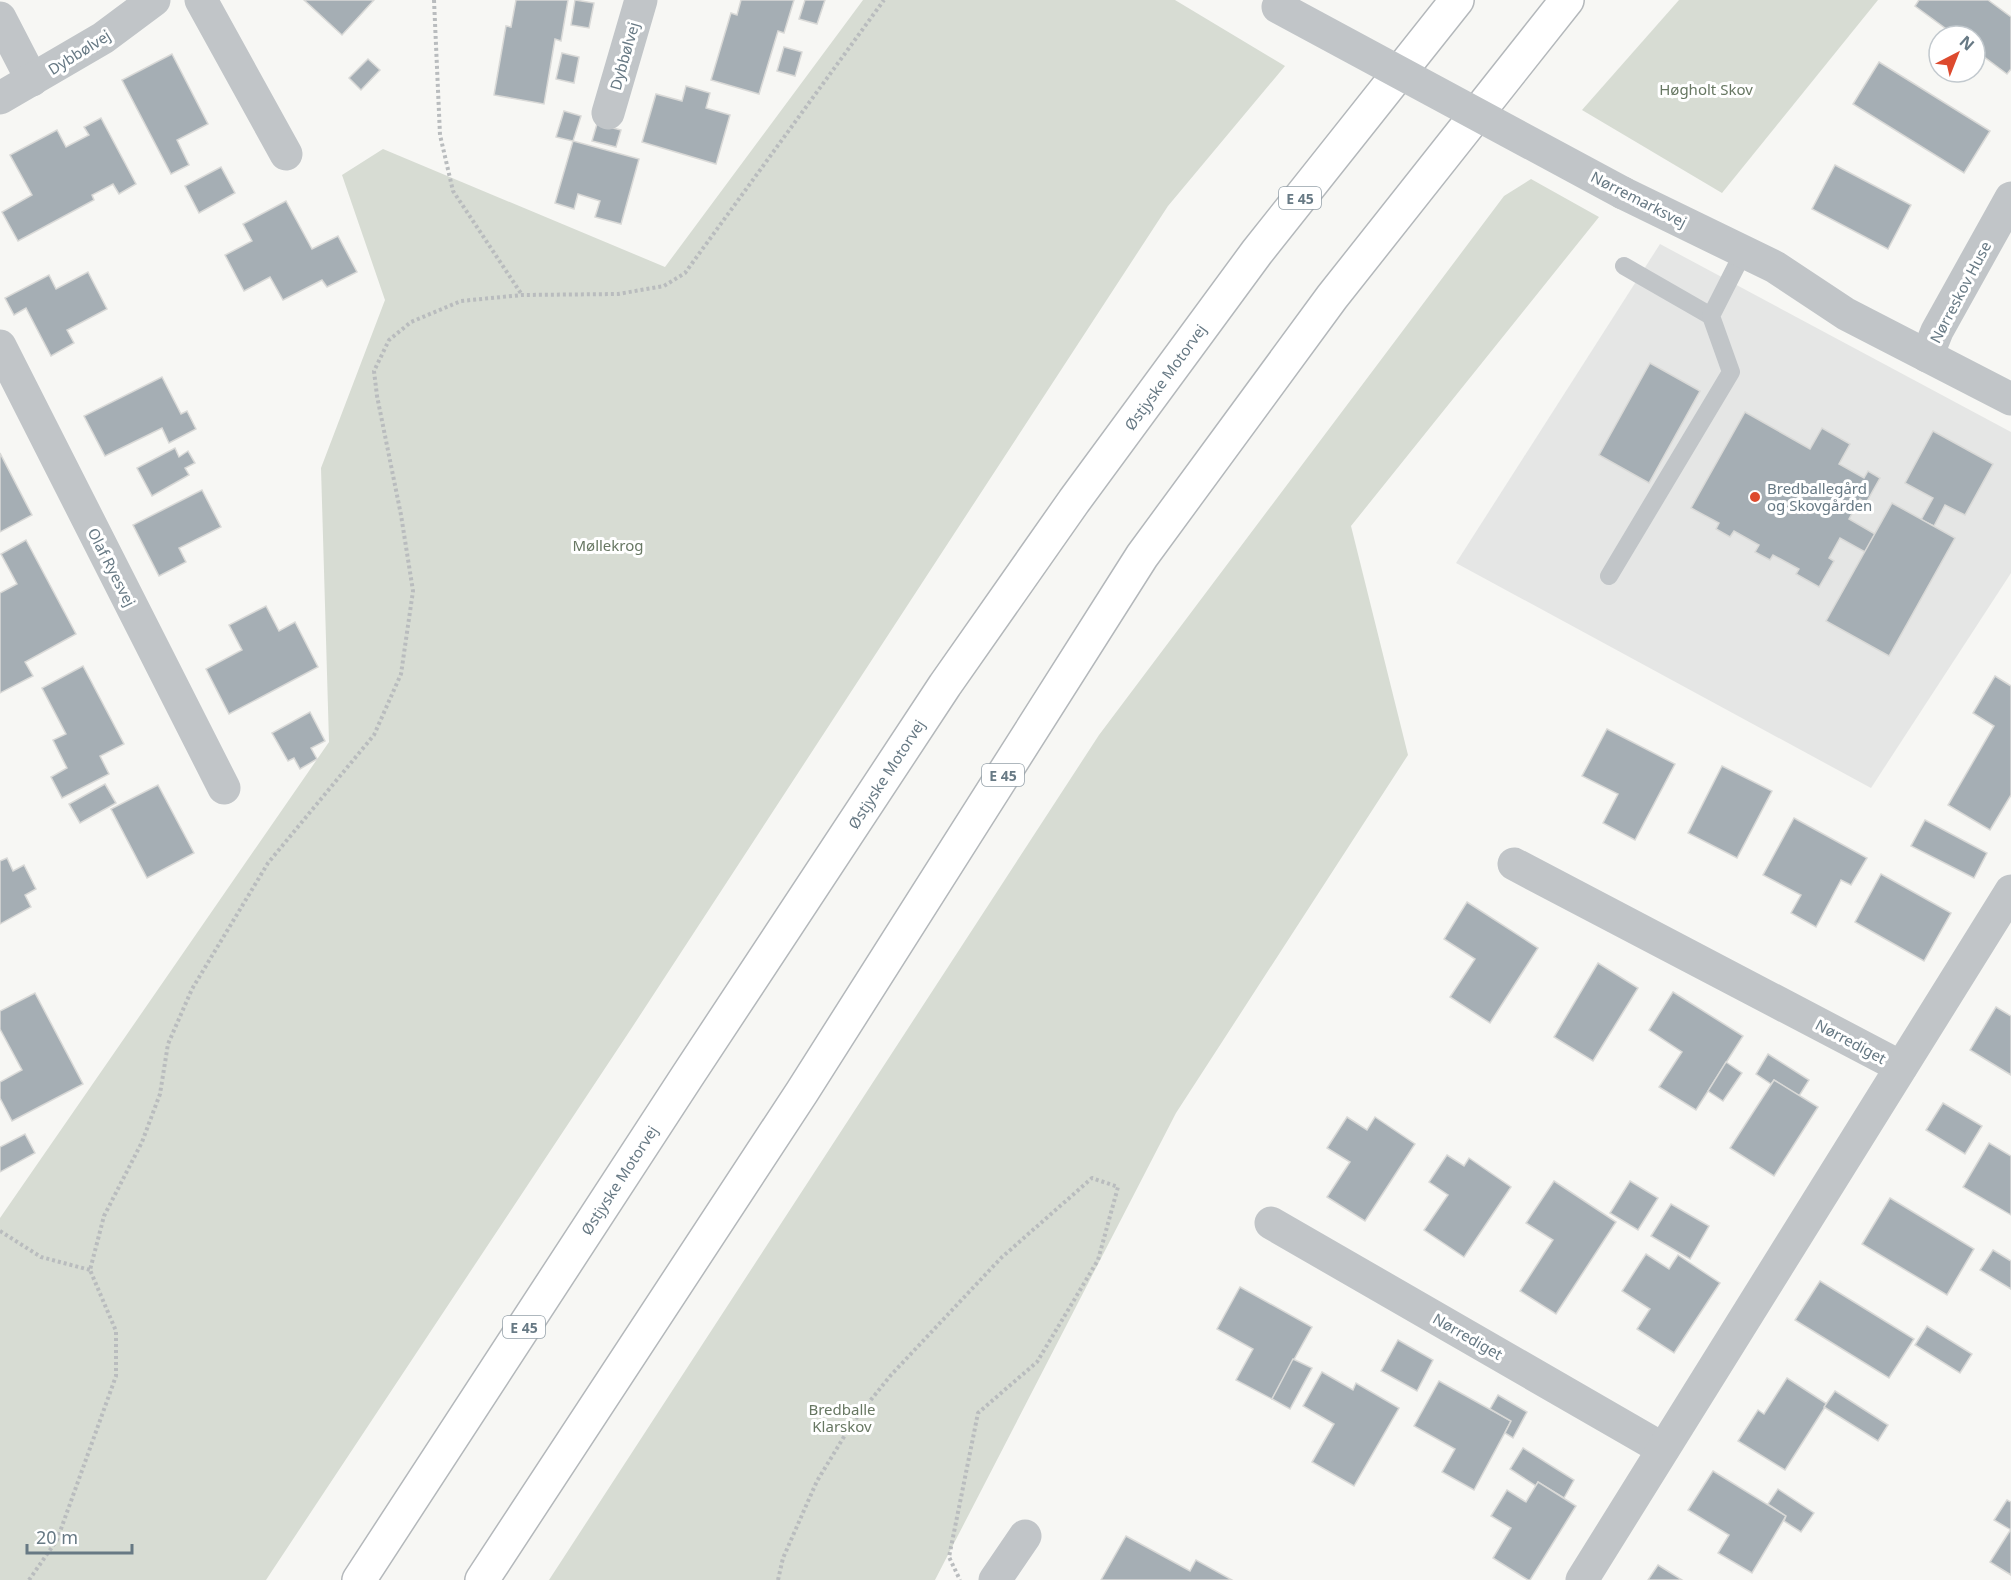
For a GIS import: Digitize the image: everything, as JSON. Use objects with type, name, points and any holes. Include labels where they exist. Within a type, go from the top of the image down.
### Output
[{"type":"highway","name":"Østjyske Motorvej","points":[[359,1580],[701,1054],[945,685],[1074,501],[1250,261],[1457,0]]},
{"type":"highway","name":"E 45","points":[[482,1580],[802,1092],[1142,556],[1332,297],[1567,0]]},
{"type":"street","name":"Dybbølvej","points":[[0,98],[103,38],[154,0]]},
{"type":"street","points":[[201,0],[286,154]]},
{"type":"street","name":"Dybbølvej","points":[[608,113],[640,0]]},
{"type":"street","name":"Nørremarksvej","points":[[1271,3],[1623,193],[1744,250],[1775,267],[1846,314],[2011,399]]},
{"type":"street","points":[[0,18],[32,80]]},
{"type":"street","name":"Nørreskov Huse","points":[[1927,356],[1937,331],[2011,198]]},
{"type":"street","name":"Olaf Ryesvej","points":[[0,346],[224,788]]},
{"type":"street","name":"Nørrediget","points":[[1514,864],[1901,1067]]},
{"type":"street","name":"Nørrediget","points":[[1582,1580],[2011,891]]},
{"type":"street","name":"Nørrediget","points":[[1272,1223],[1664,1449]]},
{"type":"street","points":[[995,1580],[1025,1536]]},
{"type":"lane","points":[[1711,316],[1744,250]]},
{"type":"lane","points":[[1609,576],[1731,372],[1711,316],[1624,266]]},
{"type":"path","points":[[434,0],[440,135],[453,191],[522,295]]},
{"type":"path","points":[[29,1580],[57,1540],[116,1376],[116,1331],[90,1270],[104,1216],[142,1142],[160,1094],[168,1044],[192,989],[268,863],[374,735],[402,674],[413,591],[401,515],[376,396],[374,370],[389,340],[411,322],[461,301],[522,295],[618,294],[664,286],[685,273],[884,0]]},
{"type":"path","points":[[778,1580],[783,1558],[818,1482],[853,1422],[891,1375],[1001,1258],[1092,1178],[1118,1187],[1098,1260],[1037,1362],[978,1413],[949,1557],[960,1580]]},
{"type":"path","points":[[0,1231],[41,1257],[90,1270]]},
{"type":"shaded area","name":"Bredballegård og Skovgården","points":[[1660,244],[2011,432],[2011,573],[1871,788],[1456,563]]},
{"type":"green space","name":"Møllekrog","points":[[863,0],[1175,0],[1285,66],[1168,206],[633,1026],[266,1580],[0,1580],[0,1218],[329,742],[321,468],[385,300],[342,175],[383,149],[665,267]]},
{"type":"green space","name":"Høgholt Skov","points":[[1679,0],[1878,0],[1722,193],[1582,110]]},
{"type":"green space","name":"Bredballe Klarskov","points":[[1531,179],[1599,217],[1351,526],[1408,755],[1176,1113],[935,1580],[549,1580],[1099,735],[1504,196]]},
{"type":"building","points":[[304,0],[374,0],[342,35]]},
{"type":"building","points":[[516,0],[568,0],[561,41],[555,39],[544,104],[494,95],[506,26],[511,27]]},
{"type":"building","points":[[575,0],[594,3],[589,28],[571,25]]},
{"type":"building","points":[[741,0],[794,0],[784,33],[778,31],[759,94],[711,80],[731,13],[737,15]]},
{"type":"building","points":[[805,0],[825,0],[817,24],[799,19]]},
{"type":"building","points":[[1919,0],[1988,0],[2011,17],[2011,69],[2007,74],[1987,59],[1987,24],[1940,24],[1915,6]]},
{"type":"building","points":[[784,47],[802,52],[795,76],[777,71]]},
{"type":"building","points":[[562,53],[579,57],[574,83],[556,79]]},
{"type":"building","points":[[172,54],[208,124],[177,140],[189,165],[171,174],[122,80]]},
{"type":"building","points":[[368,59],[380,70],[361,90],[349,78]]},
{"type":"building","points":[[1879,62],[1990,131],[1964,173],[1853,104]]},
{"type":"building","points":[[686,86],[710,93],[706,108],[730,115],[716,164],[642,142],[656,94],[682,101]]},
{"type":"building","points":[[564,111],[581,116],[573,141],[556,137]]},
{"type":"building","points":[[101,118],[136,184],[119,194],[113,184],[92,195],[94,200],[18,241],[2,212],[32,195],[10,155],[57,130],[66,147],[89,135],[84,127]]},
{"type":"building","points":[[597,124],[621,130],[616,147],[592,141]]},
{"type":"building","points":[[573,141],[639,159],[621,224],[595,217],[600,201],[578,194],[574,209],[555,203]]},
{"type":"building","points":[[1835,165],[1911,205],[1888,249],[1812,209]]},
{"type":"building","points":[[221,167],[235,193],[199,213],[185,186]]},
{"type":"building","points":[[286,201],[312,249],[338,236],[357,272],[327,287],[322,280],[283,300],[270,277],[244,291],[225,255],[252,241],[243,224]]},
{"type":"building","points":[[88,272],[107,309],[67,330],[74,343],[51,356],[26,308],[14,315],[5,298],[49,275],[56,289]]},
{"type":"building","points":[[1650,363],[1700,391],[1649,483],[1599,455]]},
{"type":"building","points":[[162,377],[181,414],[187,411],[196,429],[169,443],[162,428],[105,456],[84,416]]},
{"type":"building","points":[[1745,412],[1810,449],[1822,428],[1850,444],[1839,464],[1864,478],[1868,471],[1880,478],[1866,503],[1860,499],[1849,519],[1875,534],[1865,552],[1840,538],[1829,558],[1834,561],[1819,587],[1796,574],[1799,569],[1773,555],[1770,560],[1755,552],[1759,545],[1734,531],[1730,537],[1716,529],[1719,523],[1691,508]]},
{"type":"building","points":[[1933,431],[1993,464],[1965,515],[1945,505],[1934,526],[1921,520],[1933,498],[1905,483]]},
{"type":"building","points":[[175,448],[179,457],[188,451],[195,463],[185,468],[189,475],[152,496],[137,468]]},
{"type":"building","points":[[0,453],[32,515],[0,532]]},
{"type":"building","points":[[202,490],[221,527],[179,548],[186,562],[159,576],[133,525]]},
{"type":"building","points":[[1892,503],[1955,538],[1889,656],[1826,621]]},
{"type":"building","points":[[26,540],[76,634],[25,662],[33,676],[0,693],[0,593],[17,584],[1,554]]},
{"type":"building","points":[[266,606],[279,631],[295,622],[318,667],[229,714],[206,669],[242,650],[229,625]]},
{"type":"building","points":[[83,666],[124,744],[100,756],[109,774],[62,798],[51,777],[67,768],[53,740],[66,734],[42,688]]},
{"type":"building","points":[[1995,676],[2011,686],[2011,795],[1990,830],[1948,805],[1994,726],[1973,713]]},
{"type":"building","points":[[310,712],[325,741],[311,748],[317,759],[300,769],[294,758],[288,761],[272,733]]},
{"type":"building","points":[[1607,729],[1675,764],[1635,840],[1603,823],[1618,794],[1582,776]]},
{"type":"building","points":[[1722,766],[1772,791],[1737,858],[1688,833]]},
{"type":"building","points":[[105,784],[116,803],[80,823],[69,804]]},
{"type":"building","points":[[158,785],[194,853],[147,878],[111,809]]},
{"type":"building","points":[[1794,818],[1867,858],[1851,885],[1841,880],[1816,927],[1791,913],[1801,895],[1763,875]]},
{"type":"building","points":[[1925,820],[1987,853],[1974,878],[1911,846]]},
{"type":"building","points":[[7,858],[13,871],[24,865],[36,889],[25,895],[31,907],[0,924],[0,861]]},
{"type":"building","points":[[1881,874],[1951,913],[1924,961],[1855,922]]},
{"type":"building","points":[[1467,902],[1538,948],[1490,1023],[1450,997],[1475,959],[1444,939]]},
{"type":"building","points":[[1598,963],[1638,988],[1593,1061],[1554,1037]]},
{"type":"building","points":[[1673,992],[1743,1036],[1696,1110],[1659,1087],[1682,1052],[1649,1030]]},
{"type":"building","points":[[35,993],[83,1084],[12,1121],[0,1098],[0,1082],[22,1070],[0,1029],[0,1011]]},
{"type":"building","points":[[1996,1007],[2011,1016],[2011,1075],[1970,1050]]},
{"type":"building","points":[[1768,1054],[1809,1080],[1799,1096],[1774,1080],[1771,1084],[1756,1074]]},
{"type":"building","points":[[1726,1062],[1742,1073],[1723,1101],[1708,1091]]},
{"type":"building","points":[[1774,1080],[1818,1107],[1774,1176],[1730,1148]]},
{"type":"building","points":[[1943,1103],[1982,1126],[1965,1154],[1926,1130]]},
{"type":"building","points":[[1347,1117],[1367,1130],[1375,1117],[1415,1144],[1365,1221],[1327,1197],[1350,1162],[1327,1148]]},
{"type":"building","points":[[25,1134],[35,1153],[0,1172],[0,1147]]},
{"type":"building","points":[[1989,1143],[2011,1156],[2011,1215],[1963,1187]]},
{"type":"building","points":[[1447,1155],[1464,1166],[1469,1158],[1511,1187],[1464,1257],[1424,1230],[1448,1195],[1429,1182]]},
{"type":"building","points":[[1554,1181],[1616,1222],[1556,1314],[1520,1291],[1553,1240],[1526,1223]]},
{"type":"building","points":[[1630,1181],[1658,1198],[1638,1230],[1610,1213]]},
{"type":"building","points":[[1890,1198],[1974,1249],[1947,1295],[1862,1244]]},
{"type":"building","points":[[1671,1204],[1709,1226],[1690,1259],[1651,1236]]},
{"type":"building","points":[[1993,1250],[2011,1261],[2011,1289],[1980,1270]]},
{"type":"building","points":[[1646,1254],[1669,1269],[1678,1255],[1720,1283],[1674,1353],[1637,1329],[1650,1309],[1622,1291]]},
{"type":"building","points":[[1820,1281],[1914,1339],[1889,1378],[1795,1320]]},
{"type":"building","points":[[1240,1287],[1312,1327],[1272,1399],[1236,1380],[1253,1349],[1217,1329]]},
{"type":"building","points":[[1927,1326],[1972,1354],[1960,1373],[1915,1345]]},
{"type":"building","points":[[1398,1340],[1433,1360],[1417,1391],[1381,1371]]},
{"type":"building","points":[[1293,1359],[1312,1368],[1290,1409],[1272,1399]]},
{"type":"building","points":[[1322,1372],[1353,1390],[1356,1383],[1399,1408],[1354,1486],[1312,1462],[1334,1424],[1303,1406]]},
{"type":"building","points":[[1787,1378],[1827,1404],[1785,1470],[1738,1441],[1758,1410],[1764,1414]]},
{"type":"building","points":[[1439,1381],[1511,1421],[1474,1490],[1442,1472],[1455,1449],[1414,1426]]},
{"type":"building","points":[[1835,1391],[1888,1425],[1878,1441],[1824,1407]]},
{"type":"building","points":[[1498,1395],[1527,1412],[1513,1438],[1505,1433],[1511,1421],[1490,1409]]},
{"type":"building","points":[[1523,1448],[1574,1480],[1564,1498],[1538,1482],[1536,1486],[1510,1469]]},
{"type":"building","points":[[1713,1471],[1786,1516],[1752,1573],[1718,1553],[1729,1535],[1688,1510]]},
{"type":"building","points":[[1538,1482],[1576,1506],[1528,1580],[1493,1558],[1511,1528],[1491,1516],[1507,1490],[1526,1502]]},
{"type":"building","points":[[1778,1489],[1814,1513],[1801,1532],[1784,1521],[1786,1516],[1768,1504]]},
{"type":"building","points":[[2007,1500],[2011,1502],[2011,1530],[1994,1520]]},
{"type":"building","points":[[2011,1529],[2011,1575],[1990,1562]]},
{"type":"building","points":[[1126,1536],[1190,1571],[1196,1560],[1232,1580],[1101,1580]]},
{"type":"building","points":[[1658,1565],[1682,1580],[1648,1580]]},
{"type":"place","name":"Bredballegård og Skovgården","points":[[1755,497]]}]
